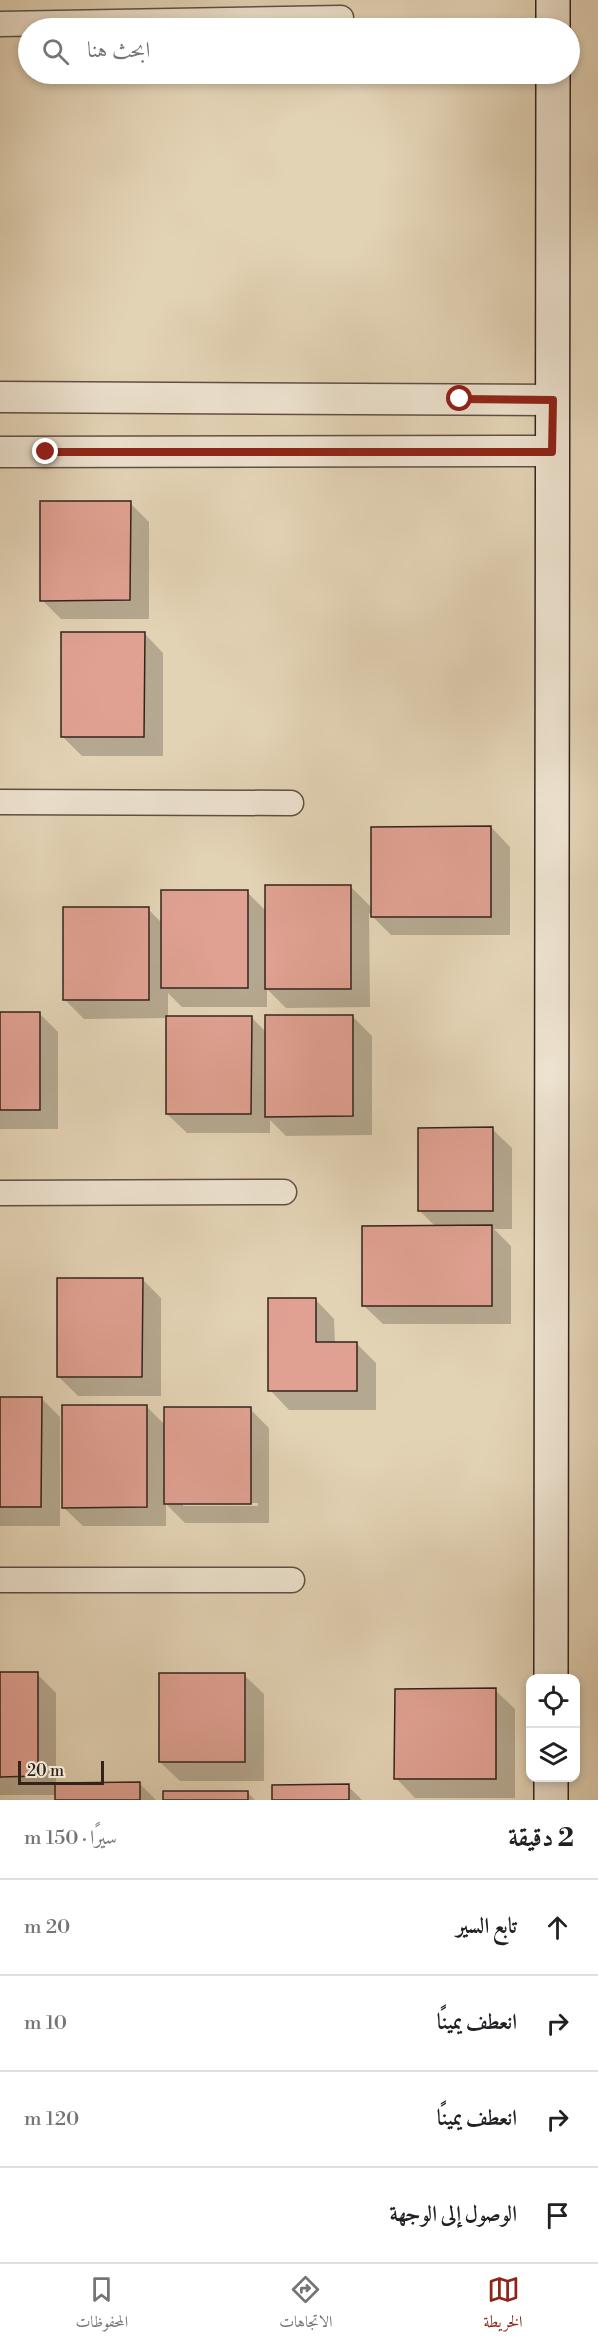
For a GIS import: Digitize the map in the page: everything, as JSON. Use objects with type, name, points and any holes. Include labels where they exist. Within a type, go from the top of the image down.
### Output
[{"type":"main road","points":[[553,0],[553,18]]},
{"type":"main road","points":[[551,1674],[553,84]]},
{"type":"main road","points":[[551,1782],[551,1800]]},
{"type":"street","points":[[0,24],[18,24]]},
{"type":"street","points":[[0,397],[553,400]]},
{"type":"street","points":[[0,452],[552,452]]},
{"type":"street","points":[[0,802],[291,803]]},
{"type":"street","points":[[0,1193],[284,1192]]},
{"type":"street","points":[[0,1580],[292,1580]]},
{"type":"building","points":[[40,501],[131,501],[130,600],[40,601]]},
{"type":"building","points":[[61,632],[145,632],[144,737],[61,737]]},
{"type":"building","points":[[491,826],[491,917],[371,917],[371,827]]},
{"type":"building","points":[[265,885],[351,885],[351,989],[265,989]]},
{"type":"building","points":[[161,890],[248,890],[248,988],[161,988]]},
{"type":"building","points":[[63,907],[149,907],[149,1000],[63,1000]]},
{"type":"building","points":[[0,1012],[40,1012],[40,1110],[0,1110]]},
{"type":"building","points":[[265,1015],[353,1015],[353,1116],[265,1117]]},
{"type":"building","points":[[166,1016],[252,1016],[251,1114],[166,1114]]},
{"type":"building","points":[[493,1127],[493,1211],[418,1211],[418,1128]]},
{"type":"building","points":[[492,1225],[492,1306],[362,1306],[362,1226]]},
{"type":"building","points":[[57,1278],[143,1278],[142,1377],[57,1377]]},
{"type":"building","points":[[268,1298],[316,1298],[316,1342],[357,1342],[357,1391],[268,1391]]},
{"type":"building","points":[[0,1397],[42,1397],[41,1507],[0,1507]]},
{"type":"building","points":[[62,1405],[147,1405],[147,1507],[62,1508]]},
{"type":"building","points":[[164,1407],[251,1407],[251,1504],[164,1504]]},
{"type":"building","points":[[0,1672],[38,1672],[38,1776],[0,1777]]},
{"type":"building","points":[[159,1673],[245,1673],[245,1762],[159,1762]]},
{"type":"building","points":[[496,1688],[496,1779],[394,1779],[395,1689]]},
{"type":"building","points":[[140,1782],[140,1800],[55,1800],[55,1783]]},
{"type":"building","points":[[349,1784],[349,1800],[272,1800],[272,1785]]},
{"type":"building","points":[[163,1791],[248,1791],[248,1800],[163,1800]]},
{"type":"route","points":[[46,452],[552,452],[553,400],[460,399]]}]
